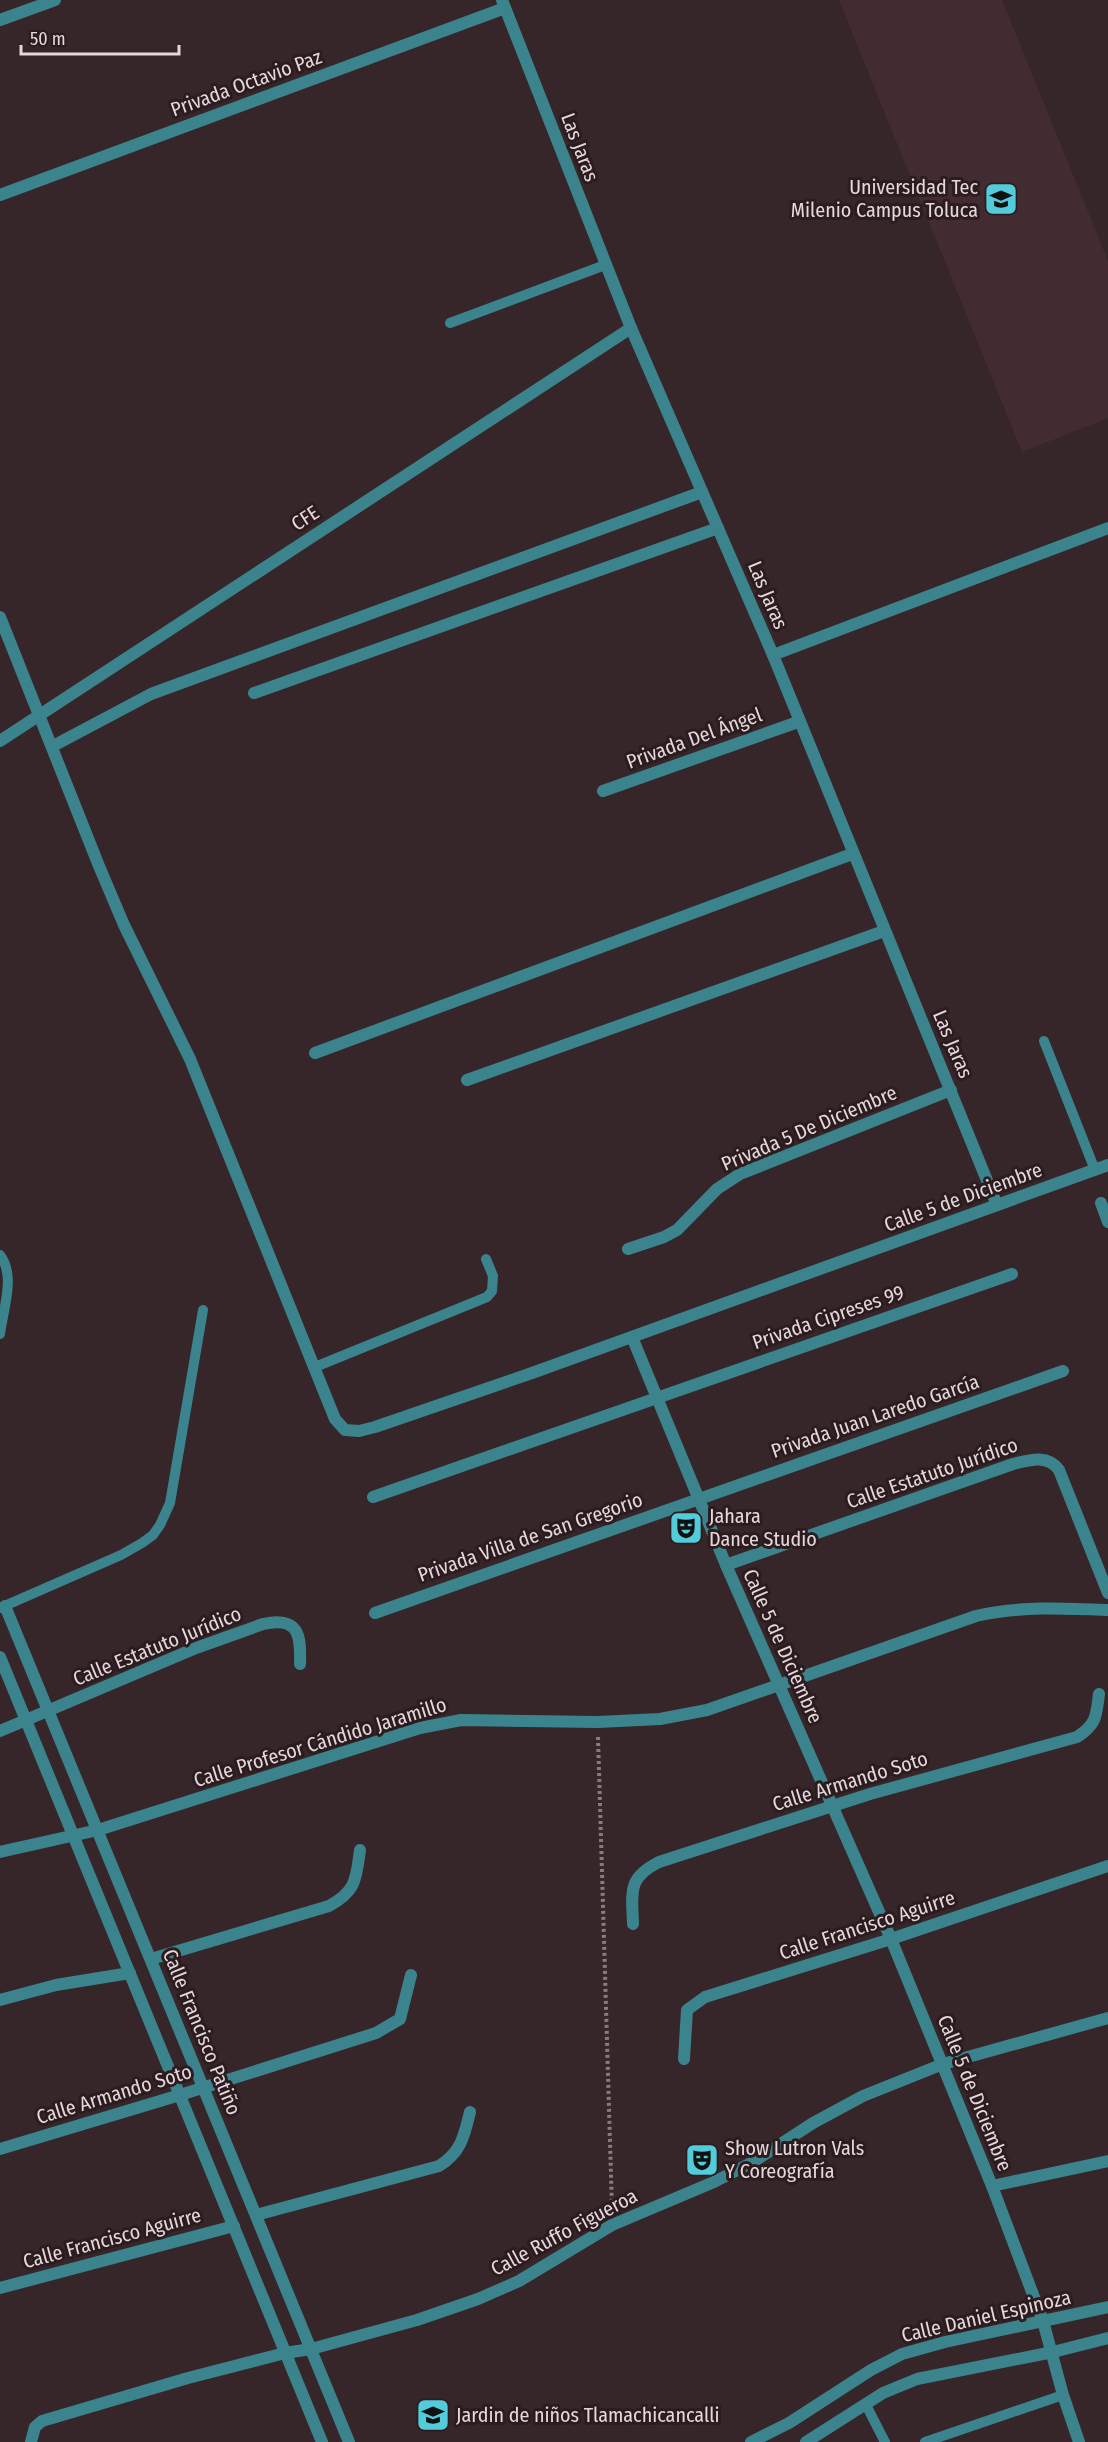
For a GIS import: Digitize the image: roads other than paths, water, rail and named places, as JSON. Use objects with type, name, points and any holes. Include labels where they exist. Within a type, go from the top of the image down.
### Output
[{"type":"street","points":[[0,20],[55,0]]},
{"type":"street","name":"Privada Octavio Paz","points":[[0,195],[503,4]]},
{"type":"street","name":"Las Jaras","points":[[503,4],[605,265],[772,656],[997,1205]]},
{"type":"street","name":"CFE","points":[[0,741],[631,328]]},
{"type":"street","points":[[53,746],[151,694],[702,492]]},
{"type":"street","points":[[254,693],[718,528]]},
{"type":"street","points":[[772,656],[1108,528]]},
{"type":"street","points":[[0,617],[124,925],[190,1059],[335,1419],[341,1427],[345,1430],[359,1431],[532,1373],[632,1336]]},
{"type":"street","name":"Privada Del Ángel","points":[[603,791],[798,722]]},
{"type":"street","points":[[315,1053],[852,854]]},
{"type":"street","points":[[467,1080],[884,931]]},
{"type":"street","name":"Privada 5 De Diciembre","points":[[628,1249],[664,1237],[677,1230],[717,1189],[740,1174],[951,1090]]},
{"type":"street","name":"Calle 5 de Diciembre","points":[[1079,2442],[1063,2395],[1043,2321],[943,2064],[726,1565],[632,1336],[1108,1165]]},
{"type":"street","points":[[1101,1203],[1108,1222]]},
{"type":"street","name":"Privada Cipreses 99","points":[[657,1397],[1012,1274]]},
{"type":"street","name":"Privada Juan Laredo García","points":[[699,1498],[1063,1371]]},
{"type":"street","points":[[373,1497],[657,1397]]},
{"type":"street","name":"Calle Estatuto Jurídico","points":[[726,1565],[1013,1464],[1031,1460],[1048,1461],[1055,1465],[1062,1478],[1108,1593]]},
{"type":"street","name":"Privada Villa de San Gregorio","points":[[375,1613],[699,1498]]},
{"type":"street","name":"Calle Francisco Patiño","points":[[2,1605],[19,1637],[349,2442]]},
{"type":"street","name":"Calle Profesor Cándido Jaramillo","points":[[0,1852],[98,1830],[420,1728],[461,1720],[598,1722],[660,1719],[707,1710],[992,1612],[1045,1607],[1108,1610]]},
{"type":"street","name":"Calle Estatuto Jurídico","points":[[0,1731],[196,1648],[275,1621],[285,1623],[299,1634],[300,1664]]},
{"type":"street","points":[[0,1657],[322,2442]]},
{"type":"street","name":"Calle Armando Soto","points":[[633,1924],[632,1885],[636,1877],[645,1869],[659,1862],[831,1806],[1077,1737],[1088,1730],[1096,1720],[1099,1694]]},
{"type":"street","points":[[151,1959],[336,1902],[349,1893],[355,1881],[360,1850]]},
{"type":"street","name":"Calle Francisco Aguirre","points":[[684,2059],[687,2010],[705,1997],[891,1940],[1108,1866]]},
{"type":"street","points":[[0,2000],[56,1985],[130,1973]]},
{"type":"street","name":"Calle Armando Soto","points":[[0,2149],[180,2095],[391,2026],[400,2019],[404,2012],[411,1976]]},
{"type":"street","name":"Calle Ruffo Figueroa","points":[[31,2442],[35,2427],[42,2421],[188,2378],[285,2353],[311,2349],[417,2320],[478,2299],[519,2281],[612,2225],[714,2182],[753,2162],[813,2123],[863,2096],[943,2064],[1108,2018]]},
{"type":"street","points":[[256,2215],[439,2166],[453,2157],[463,2139],[470,2112]]},
{"type":"street","points":[[992,2186],[1108,2161]]},
{"type":"street","name":"Calle Francisco Aguirre","points":[[0,2288],[234,2226]]},
{"type":"street","name":"Calle Daniel Espinoza","points":[[759,2441],[871,2370],[902,2354],[945,2342],[1108,2307]]},
{"type":"street","points":[[806,2442],[898,2386],[917,2379],[1053,2352],[1108,2338]]},
{"type":"lane","points":[[450,323],[605,265]]},
{"type":"lane","points":[[1044,1041],[1095,1170]]},
{"type":"lane","points":[[0,1255],[6,1262],[9,1275],[0,1334]]},
{"type":"lane","points":[[315,1367],[486,1297],[492,1291],[493,1284],[493,1276],[486,1259]]},
{"type":"lane","points":[[2,1605],[121,1555],[153,1535],[160,1525],[170,1503],[203,1310]]},
{"type":"lane","points":[[925,2442],[1063,2395]]},
{"type":"lane","points":[[866,2405],[885,2442]]},
{"type":"place","name":"Universidad Tec Milenio Campus Toluca","points":[[1001,199]]},
{"type":"place","name":"Jahara Dance Studio","points":[[686,1528]]},
{"type":"place","name":"Show Lutron Vals Y Coreografía","points":[[702,2160]]},
{"type":"place","name":"Jardin de niños Tlamachicancalli","points":[[433,2415]]}]
